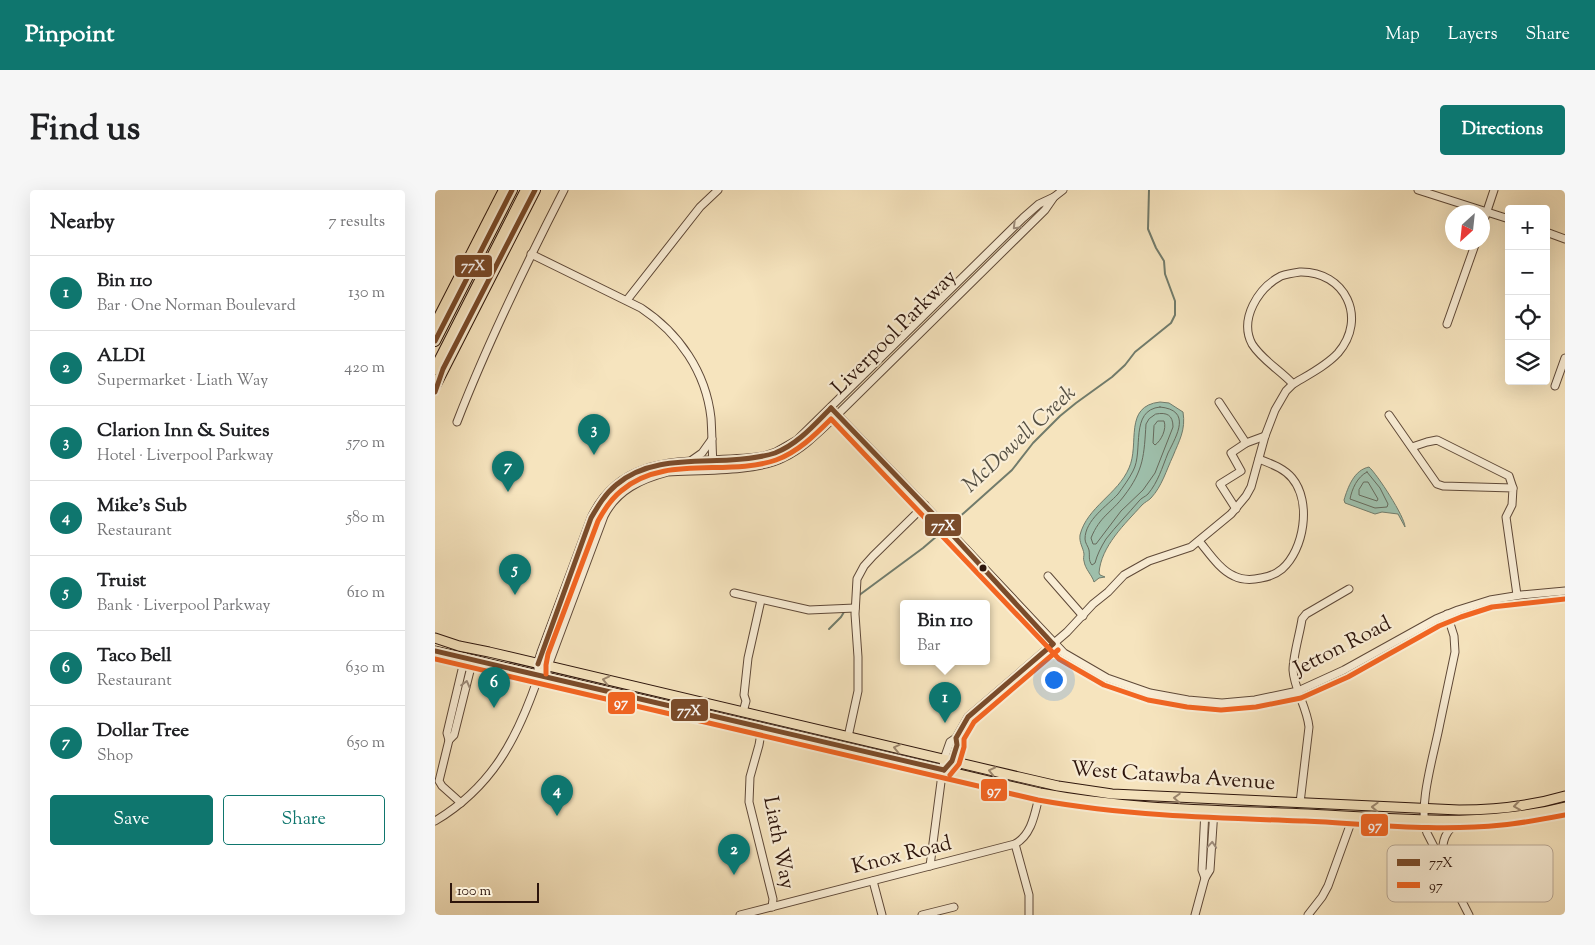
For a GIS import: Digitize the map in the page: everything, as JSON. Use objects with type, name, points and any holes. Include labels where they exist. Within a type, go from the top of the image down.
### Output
[{"type":"highway","points":[[435,325],[504,190]]},
{"type":"highway","points":[[435,341],[512,190]]},
{"type":"highway","points":[[435,386],[439,369],[526,190]]},
{"type":"highway","points":[[435,392],[439,369],[535,190]]},
{"type":"highway","points":[[435,311],[469,258]]},
{"type":"main road","name":"West Catawba Avenue","points":[[435,638],[459,646],[1058,786],[1112,794],[1423,809],[1495,809],[1565,796]]},
{"type":"main road","name":"West Catawba Avenue","points":[[435,651],[1040,793],[1080,800],[1135,806],[1463,821],[1509,818],[1565,807]]},
{"type":"main road","points":[[682,708],[695,706],[738,716],[743,712]]},
{"type":"main road","points":[[761,727],[767,723],[811,732],[830,732]]},
{"type":"main road","points":[[1080,800],[1097,798],[1141,801],[1145,800],[1145,796]]},
{"type":"main road","points":[[1210,810],[1207,806],[1256,806],[1271,802]]},
{"type":"street","points":[[457,422],[477,369],[531,254],[564,190]]},
{"type":"street","points":[[627,300],[700,206],[718,190]]},
{"type":"street","name":"Liverpool Parkway","points":[[539,675],[548,666],[600,526],[610,505],[632,486],[655,475],[668,472],[754,467],[778,461],[793,453],[809,441],[837,414],[1045,210],[1063,190]]},
{"type":"street","points":[[1418,190],[1465,205]]},
{"type":"street","points":[[1489,205],[1494,190]]},
{"type":"street","name":"Liverpool Parkway","points":[[537,664],[591,518],[601,501],[617,484],[639,470],[658,465],[691,461],[751,458],[776,452],[797,440],[1023,218],[1039,204],[1055,197]]},
{"type":"street","points":[[1490,213],[1505,218]]},
{"type":"street","points":[[1550,233],[1565,239]]},
{"type":"street","points":[[1447,324],[1473,250]]},
{"type":"street","points":[[531,254],[627,300],[647,311],[668,329],[690,356],[701,378],[711,418],[713,470]]},
{"type":"street","points":[[930,866],[940,783],[948,760],[950,742],[956,738],[965,722],[975,710],[1053,644],[1124,575],[1149,561],[1183,550],[1199,541],[1235,509],[1246,496],[1265,436],[1278,404],[1293,384],[1339,352],[1347,336],[1352,318],[1350,303],[1342,290],[1327,279],[1307,272],[1282,276],[1271,283],[1254,302],[1248,316],[1250,338],[1253,345],[1293,384]]},
{"type":"street","points":[[1555,386],[1565,358]]},
{"type":"street","points":[[1219,402],[1246,443]]},
{"type":"street","name":"Jetton Road","points":[[831,408],[925,505],[1053,644],[1072,658],[1107,678],[1136,689],[1176,699],[1212,703],[1230,702],[1255,700],[1298,691],[1344,670],[1447,614],[1481,602],[1517,595],[1565,591]]},
{"type":"street","points":[[1389,415],[1437,484],[1443,486],[1513,488]]},
{"type":"street","points":[[1235,509],[1220,484],[1241,471],[1231,454],[1246,443],[1265,436]]},
{"type":"street","points":[[691,461],[702,453],[712,439]]},
{"type":"street","points":[[1411,447],[1437,440],[1509,476],[1513,488],[1512,505],[1506,517],[1517,595]]},
{"type":"street","points":[[1199,541],[1226,571],[1241,579],[1258,579],[1269,576],[1278,572],[1289,562],[1297,546],[1302,527],[1304,508],[1301,492],[1291,476],[1280,468],[1259,459]]},
{"type":"street","points":[[847,737],[858,690],[859,657],[855,608],[857,579],[864,566],[925,505]]},
{"type":"street","points":[[1048,576],[1083,616]]},
{"type":"street","points":[[1300,803],[1309,727],[1293,669],[1303,619],[1306,614],[1349,589]]},
{"type":"street","points":[[733,593],[809,610],[855,608]]},
{"type":"street","points":[[733,709],[740,704],[744,695],[748,658],[761,600]]},
{"type":"street","points":[[1433,845],[1423,820],[1423,809],[1455,652],[1454,636],[1447,614]]},
{"type":"street","points":[[461,803],[439,781],[449,740],[447,733],[469,658]]},
{"type":"street","points":[[435,821],[461,803],[489,775],[511,744],[539,675],[537,664]]},
{"type":"street","points":[[743,712],[746,701],[744,695]]},
{"type":"street","name":"Liath Way","points":[[761,727],[759,745],[751,777],[749,802],[773,899],[772,907]]},
{"type":"street","points":[[1029,915],[1029,895],[1015,844],[1021,841],[1029,829],[1040,793]]},
{"type":"street","points":[[1195,915],[1205,878],[1201,870],[1210,810]]},
{"type":"street","points":[[1308,915],[1327,890],[1353,817]]},
{"type":"street","points":[[1443,845],[1446,833],[1453,826],[1463,821]]},
{"type":"street","name":"Knox Road","points":[[740,915],[1015,844]]},
{"type":"street","points":[[873,881],[881,915]]},
{"type":"street","points":[[1462,902],[1469,915]]},
{"type":"street","points":[[922,915],[954,908]]},
{"type":"water","points":[[1160,402],[1169,403],[1183,412],[1184,424],[1180,440],[1155,493],[1128,520],[1104,554],[1099,573],[1105,577],[1099,578],[1094,582],[1085,564],[1080,535],[1089,516],[1118,486],[1129,468],[1137,418],[1141,411],[1148,405]]},
{"type":"water","points":[[1369,467],[1401,514],[1405,527],[1398,514],[1382,512],[1375,514],[1345,503],[1347,490],[1352,480],[1359,472]]},
{"type":"waterway","name":"McDowell Creek","points":[[858,596],[923,548],[965,512],[1012,470],[1033,443],[1060,416],[1112,377],[1135,352],[1171,323],[1175,315],[1175,301],[1165,274],[1164,261],[1148,229],[1149,190]]},
{"type":"waterway","name":"McDowell Creek","points":[[829,629],[844,612]]},
{"type":"transit line","name":"77X","points":[[435,341],[512,190]]},
{"type":"transit line","name":"77X","points":[[435,392],[443,369],[535,190]]},
{"type":"transit line","name":"77X","points":[[831,408],[935,516],[1053,644]]},
{"type":"transit line","name":"77X","points":[[538,664],[591,518],[605,496],[616,485],[628,476],[655,466],[670,463],[747,459],[775,453],[791,445],[831,408]]},
{"type":"transit line","name":"97","points":[[546,674],[548,654],[598,521],[617,494],[638,480],[656,473],[676,469],[757,465],[776,460],[799,448],[831,419],[1059,659],[1104,685],[1148,700],[1187,707],[1221,710],[1256,707],[1301,698],[1348,677],[1439,626],[1461,617],[1492,607],[1565,599]]},
{"type":"transit line","name":"77X","points":[[944,770],[952,761],[957,745],[956,738],[968,717],[1053,644]]},
{"type":"transit line","name":"97","points":[[950,775],[959,764],[964,747],[964,739],[974,722],[1058,650]]},
{"type":"transit line","name":"77X","points":[[435,651],[944,770]]},
{"type":"transit line","name":"97","points":[[435,659],[1038,800],[1105,810],[1238,819],[1428,828],[1502,825],[1565,815]]},
{"type":"place","name":"Clarion Inn & Suites","points":[[594,455]]},
{"type":"place","name":"Dollar Tree","points":[[508,492]]},
{"type":"place","name":"Truist","points":[[515,595]]},
{"type":"place","name":"Taco Bell","points":[[494,708]]},
{"type":"place","name":"Bin 110","points":[[945,723]]},
{"type":"place","name":"Mike’s Sub","points":[[557,816]]},
{"type":"place","name":"ALDI","points":[[734,875]]}]
